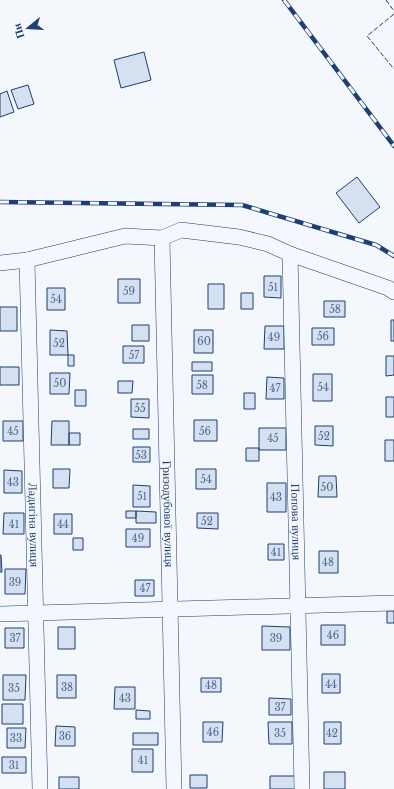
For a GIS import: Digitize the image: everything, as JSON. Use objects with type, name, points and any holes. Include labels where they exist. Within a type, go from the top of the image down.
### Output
[{"type":"street","points":[[0,263],[27,260],[125,236],[162,238],[182,230],[239,237],[268,244],[290,254],[388,288],[394,292]]},
{"type":"street","name":"Гризодубової вулиця","points":[[162,238],[174,789]]},
{"type":"street","name":"Попова вулиця","points":[[290,254],[302,789]]},
{"type":"street","name":"Ладигіна вулиця","points":[[27,260],[40,789]]},
{"type":"street","points":[[0,614],[394,603]]},
{"type":"building","points":[[144,52],[151,80],[121,88],[114,60]]},
{"type":"building","points":[[28,85],[34,104],[18,109],[11,90]]},
{"type":"building","points":[[7,91],[14,112],[0,117],[0,94]]},
{"type":"building","points":[[357,177],[380,207],[359,223],[336,193]]},
{"type":"building","points":[[264,276],[281,276],[281,298],[264,297]]},
{"type":"building","points":[[118,279],[140,279],[140,303],[118,303]]},
{"type":"building","points":[[208,284],[224,284],[224,309],[208,309]]},
{"type":"building","points":[[47,288],[65,288],[65,310],[47,310]]},
{"type":"building","points":[[241,293],[253,293],[253,309],[241,309]]},
{"type":"building","points":[[324,301],[345,301],[345,317],[324,317]]},
{"type":"building","points":[[0,307],[17,307],[17,331],[0,331]]},
{"type":"building","points":[[391,320],[394,320],[394,341],[391,341]]},
{"type":"building","points":[[132,325],[149,325],[149,341],[132,341]]},
{"type":"building","points":[[265,326],[284,326],[284,349],[264,349]]},
{"type":"building","points":[[312,328],[334,328],[334,345],[312,345]]},
{"type":"building","points":[[50,330],[67,331],[68,355],[50,355]]},
{"type":"building","points":[[194,330],[213,330],[213,353],[194,353]]},
{"type":"building","points":[[123,346],[144,346],[144,363],[123,363]]},
{"type":"building","points":[[68,355],[74,355],[74,366],[68,366]]},
{"type":"building","points":[[386,356],[394,356],[394,375],[386,376]]},
{"type":"building","points":[[192,362],[212,362],[212,371],[192,371]]},
{"type":"building","points":[[0,367],[19,367],[19,385],[0,385]]},
{"type":"building","points":[[50,373],[70,373],[69,394],[50,394]]},
{"type":"building","points":[[313,374],[332,374],[332,401],[313,401]]},
{"type":"building","points":[[192,375],[213,375],[213,394],[192,394]]},
{"type":"building","points":[[267,377],[284,378],[284,399],[266,399]]},
{"type":"building","points":[[118,381],[133,381],[132,393],[118,393]]},
{"type":"building","points":[[75,390],[86,390],[86,406],[75,406]]},
{"type":"building","points":[[244,393],[255,393],[255,409],[244,409]]},
{"type":"building","points":[[386,397],[394,397],[394,417],[386,417]]},
{"type":"building","points":[[131,399],[149,399],[149,418],[131,417]]},
{"type":"building","points":[[194,420],[217,420],[217,441],[194,441]]},
{"type":"building","points":[[3,421],[23,421],[23,441],[3,441]]},
{"type":"building","points":[[52,421],[69,421],[69,445],[51,445]]},
{"type":"building","points":[[315,426],[333,426],[333,446],[315,445]]},
{"type":"building","points":[[259,428],[286,428],[286,450],[259,450]]},
{"type":"building","points":[[133,429],[149,429],[149,439],[133,439]]},
{"type":"building","points":[[69,433],[80,433],[80,445],[69,445]]},
{"type":"building","points":[[385,440],[394,440],[394,461],[385,461]]},
{"type":"building","points":[[133,447],[150,447],[150,462],[133,462]]},
{"type":"building","points":[[246,448],[259,448],[259,461],[246,461]]},
{"type":"building","points":[[53,469],[70,469],[69,488],[53,488]]},
{"type":"building","points":[[196,469],[216,469],[216,489],[196,489]]},
{"type":"building","points":[[4,470],[22,471],[22,493],[4,493]]},
{"type":"building","points":[[319,476],[336,476],[337,497],[318,497]]},
{"type":"building","points":[[267,483],[286,483],[286,512],[267,512]]},
{"type":"building","points":[[133,485],[150,486],[150,507],[133,507]]},
{"type":"building","points":[[126,511],[136,511],[136,518],[126,518]]},
{"type":"building","points":[[136,511],[156,512],[156,523],[136,523]]},
{"type":"building","points":[[4,513],[24,513],[24,534],[3,534]]},
{"type":"building","points":[[197,513],[218,513],[218,529],[197,528]]},
{"type":"building","points":[[54,514],[72,514],[72,534],[54,534]]},
{"type":"building","points":[[126,529],[150,529],[150,547],[126,547]]},
{"type":"building","points":[[73,538],[83,538],[83,550],[73,550]]},
{"type":"building","points":[[268,544],[284,544],[284,560],[268,560]]},
{"type":"building","points":[[319,551],[338,551],[338,573],[319,573]]},
{"type":"building","points":[[1,555],[2,572],[0,572]]},
{"type":"building","points":[[5,569],[26,569],[25,594],[5,594]]},
{"type":"building","points":[[135,580],[154,580],[154,596],[135,596]]},
{"type":"building","points":[[387,611],[394,611],[394,623],[387,623]]},
{"type":"building","points":[[321,625],[345,625],[345,645],[321,645]]},
{"type":"building","points":[[262,626],[290,627],[290,650],[262,650]]},
{"type":"building","points":[[58,627],[75,627],[75,649],[58,649]]},
{"type":"building","points":[[5,628],[24,628],[24,648],[5,648]]},
{"type":"building","points":[[322,674],[340,674],[340,693],[322,693]]},
{"type":"building","points":[[3,675],[26,675],[25,700],[3,700]]},
{"type":"building","points":[[57,675],[76,675],[76,698],[57,698]]},
{"type":"building","points":[[201,678],[221,678],[221,692],[201,692]]},
{"type":"building","points":[[115,687],[135,687],[135,709],[114,709]]},
{"type":"building","points":[[269,698],[291,699],[291,715],[269,715]]},
{"type":"building","points":[[2,704],[23,704],[23,724],[2,724]]},
{"type":"building","points":[[136,710],[150,711],[150,719],[136,719]]},
{"type":"building","points":[[203,722],[223,722],[222,742],[203,742]]},
{"type":"building","points":[[268,722],[292,722],[292,744],[269,744]]},
{"type":"building","points":[[324,722],[341,722],[341,744],[324,744]]},
{"type":"building","points":[[56,726],[75,727],[75,746],[55,746]]},
{"type":"building","points":[[7,728],[26,728],[25,748],[7,748]]},
{"type":"building","points":[[133,733],[158,733],[158,745],[133,745]]},
{"type":"building","points":[[132,749],[153,749],[153,772],[132,772]]},
{"type":"building","points":[[2,757],[26,757],[26,773],[2,773]]},
{"type":"building","points":[[324,772],[345,772],[345,789],[324,789]]},
{"type":"building","points":[[190,775],[207,775],[207,788],[190,788]]},
{"type":"building","points":[[270,776],[295,776],[295,789],[270,789]]},
{"type":"building","points":[[59,777],[79,777],[79,789],[59,789]]},
{"type":"railway","points":[[284,0],[394,146]]},
{"type":"railway","points":[[0,202],[242,205],[376,245],[394,256]]},
{"type":"fence","points":[[386,0],[394,11]]},
{"type":"fence","points":[[394,14],[367,36],[394,69]]}]
